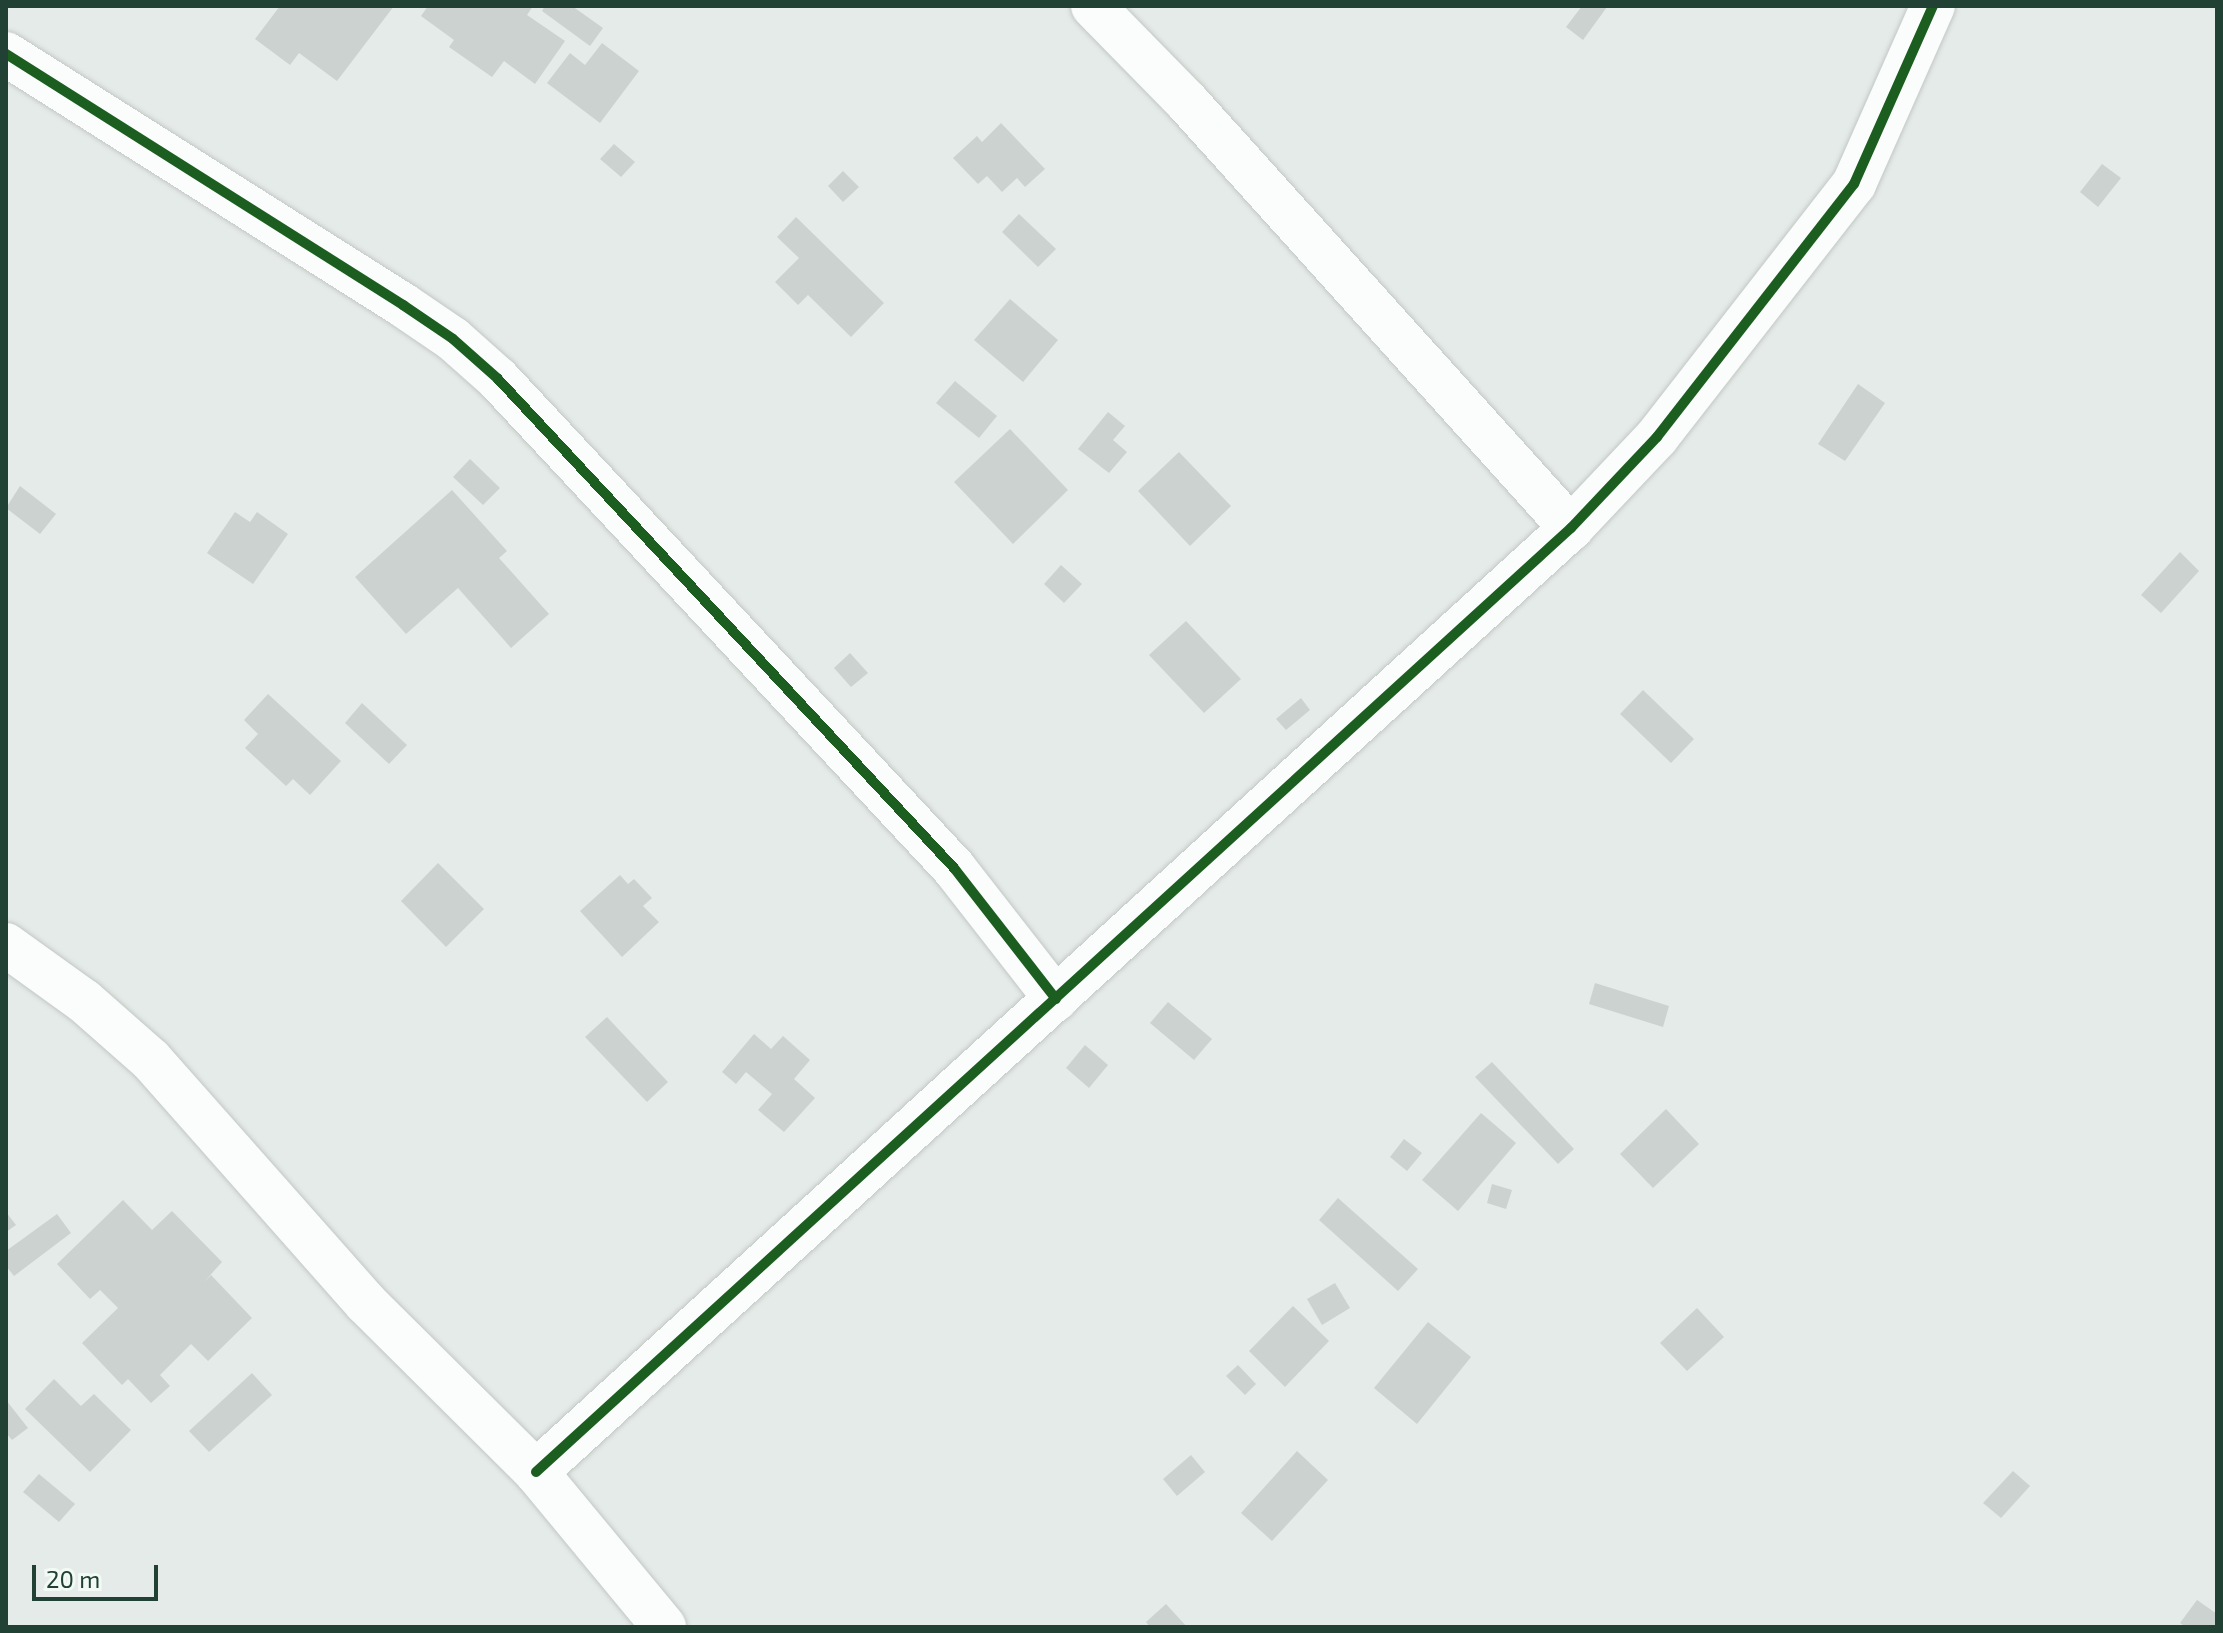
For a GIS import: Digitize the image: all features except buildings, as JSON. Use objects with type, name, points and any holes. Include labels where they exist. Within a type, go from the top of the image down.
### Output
[{"type":"street","points":[[1093,6],[1187,102],[1571,528]]},
{"type":"street","points":[[536,1472],[1571,528],[1657,437],[1854,184],[1933,6]]},
{"type":"street","points":[[6,54],[403,305],[453,339],[498,379],[944,857],[1056,999]]},
{"type":"street","points":[[6,945],[84,1001],[151,1060],[366,1303],[536,1472],[664,1627]]},
{"type":"cycle path","points":[[536,1472],[1571,528],[1657,437],[1854,184],[1933,6]]},
{"type":"cycle path","points":[[6,54],[403,305],[453,339],[498,379],[954,868],[1056,999]]}]
